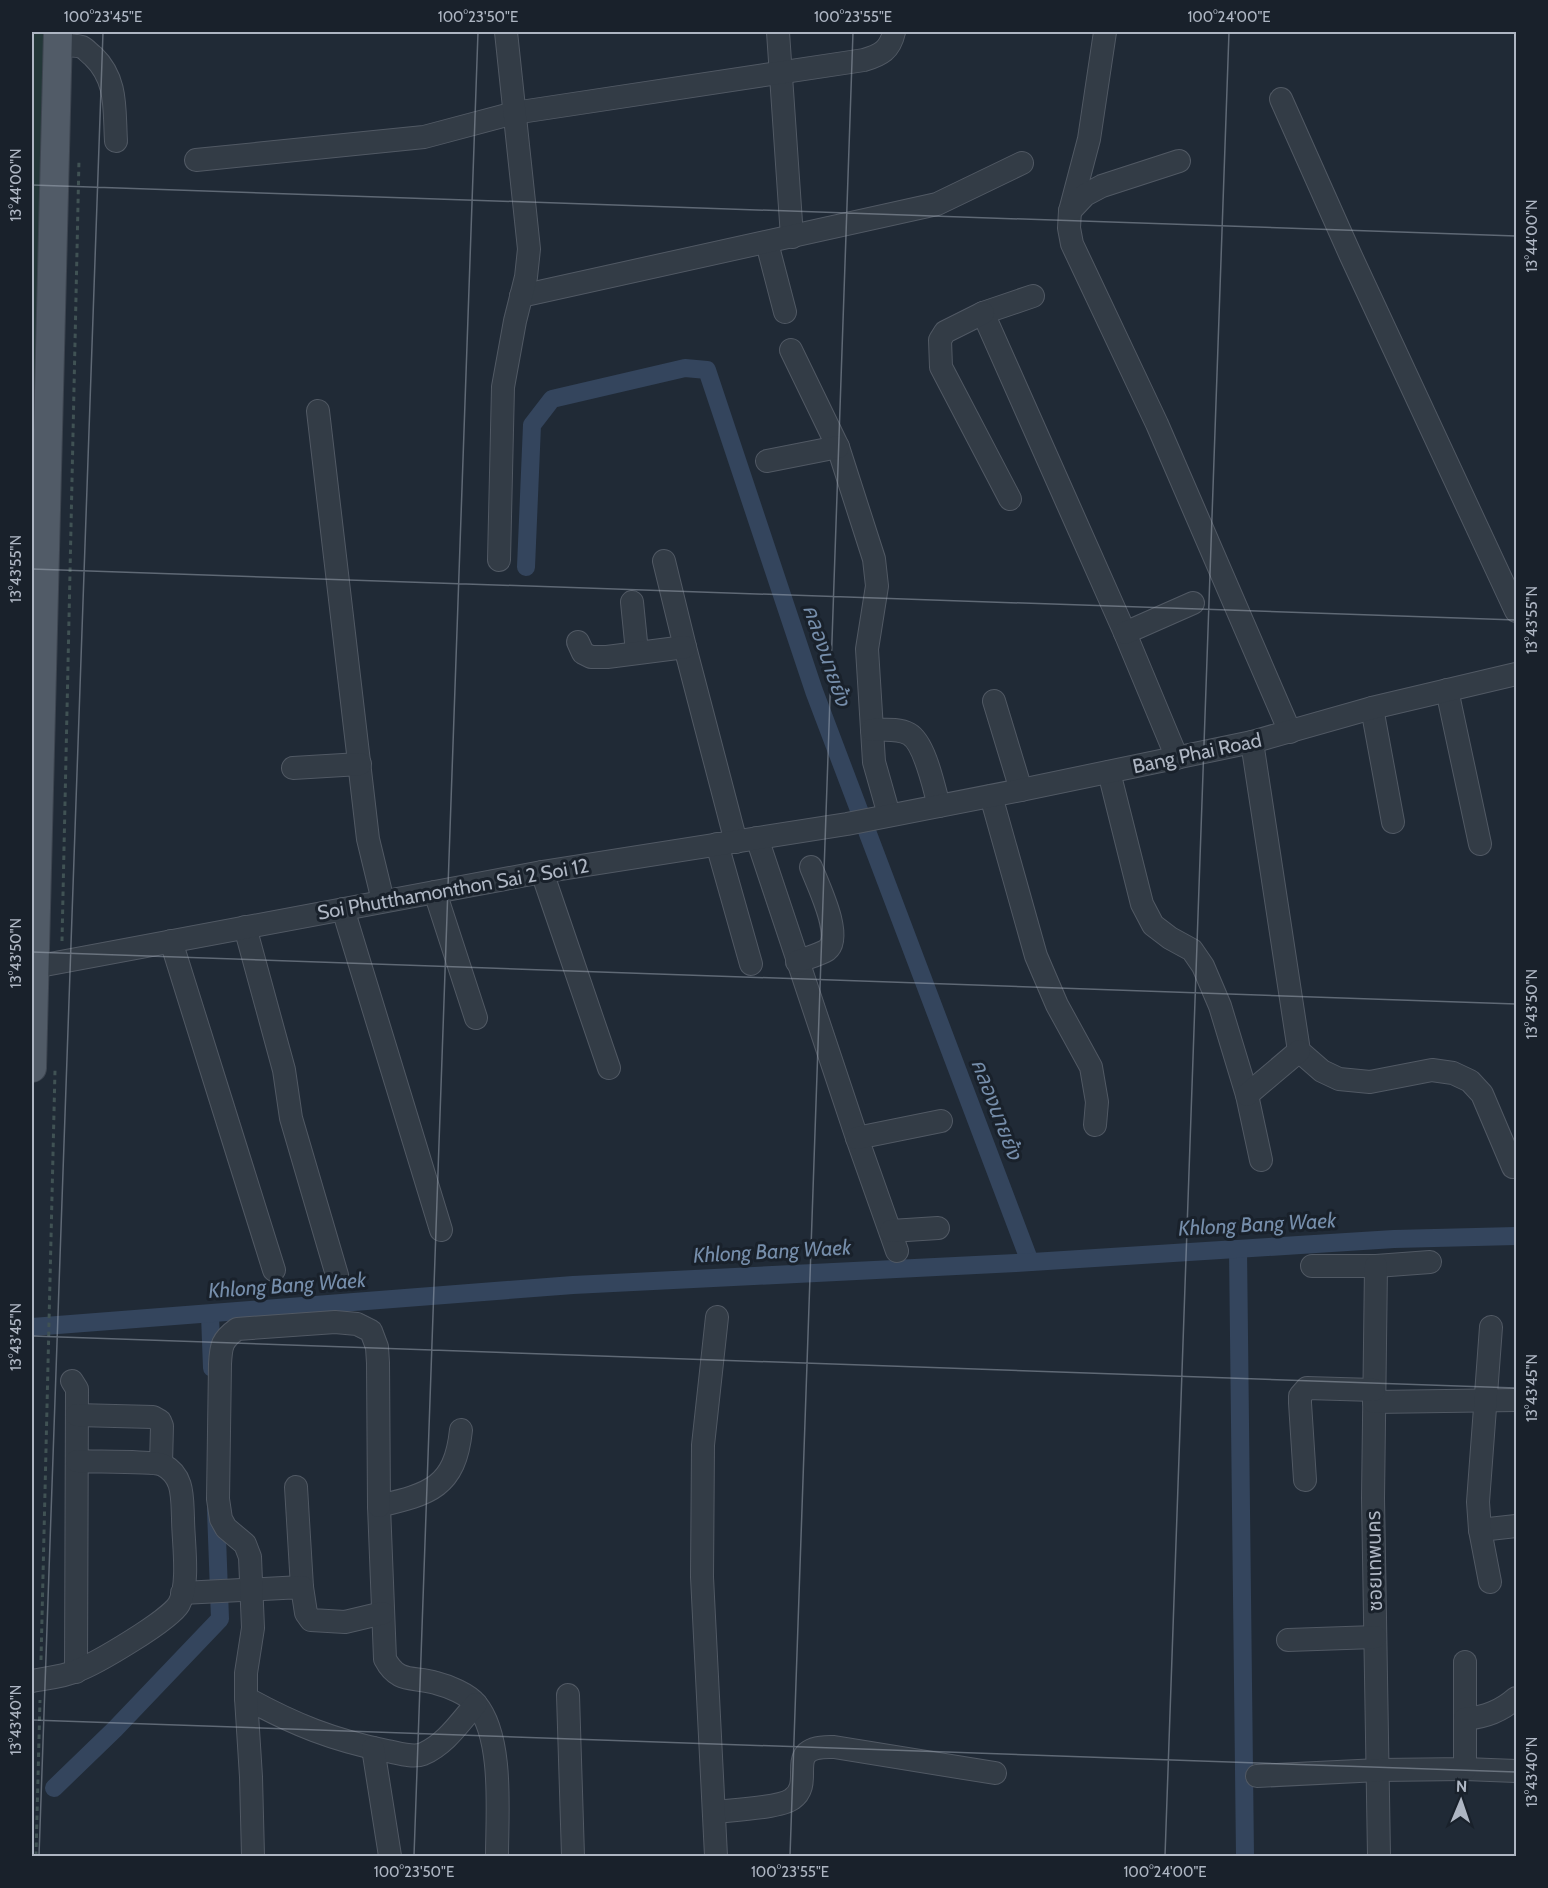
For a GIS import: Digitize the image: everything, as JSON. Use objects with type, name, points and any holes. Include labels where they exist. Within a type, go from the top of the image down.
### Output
[{"type":"main road","points":[[43,1066],[33,968],[58,38]]},
{"type":"street","points":[[500,560],[503,387],[526,277],[529,249],[506,32]]},
{"type":"street","points":[[778,32],[792,237]]},
{"type":"street","points":[[196,160],[424,137],[514,113],[864,60],[881,55],[891,44],[894,32]]},
{"type":"street","points":[[1105,32],[1089,139],[1070,211],[1069,228],[1072,244],[1157,424],[1290,732]]},
{"type":"street","points":[[58,38],[83,48],[102,65],[107,73],[111,81],[113,96],[116,141]]},
{"type":"street","points":[[1281,99],[1355,265],[1516,611]]},
{"type":"street","points":[[1070,211],[1085,195],[1102,186],[1179,161]]},
{"type":"street","points":[[521,296],[937,204],[1022,163]]},
{"type":"street","points":[[767,243],[784,312]]},
{"type":"street","points":[[1010,500],[941,367],[940,340],[945,332],[983,313],[1033,296]]},
{"type":"street","points":[[983,313],[1125,633],[1177,759]]},
{"type":"street","points":[[790,350],[838,447],[874,559],[878,586],[867,649],[874,762],[881,817]]},
{"type":"street","points":[[318,411],[368,839],[383,901]]},
{"type":"street","points":[[767,460],[838,447]]},
{"type":"street","points":[[664,561],[737,841],[751,964]]},
{"type":"street","points":[[632,602],[637,652]]},
{"type":"street","points":[[1125,633],[1193,603]]},
{"type":"street","points":[[578,642],[583,653],[591,657],[685,647]]},
{"type":"street","name":"Bang Phai Road","points":[[881,817],[1177,759],[1252,742],[1372,708],[1516,674]]},
{"type":"street","points":[[1447,690],[1480,844]]},
{"type":"street","points":[[994,701],[1021,790]]},
{"type":"street","points":[[1372,708],[1393,822]]},
{"type":"street","points":[[872,730],[897,730],[911,735],[921,750],[939,806]]},
{"type":"street","points":[[1252,742],[1299,1051],[1322,1071],[1339,1079],[1370,1082],[1432,1070],[1453,1073],[1470,1081],[1482,1094],[1513,1167]]},
{"type":"street","points":[[293,768],[360,764]]},
{"type":"street","points":[[1109,772],[1142,904],[1153,925],[1170,939],[1192,950],[1203,966],[1220,1006],[1247,1095],[1262,1160]]},
{"type":"street","points":[[991,796],[1036,956],[1057,1005],[1091,1067],[1097,1102],[1095,1125]]},
{"type":"street","name":"Soi Phutthamonthon Sai 2 Soi 12","points":[[33,968],[542,872],[881,817]]},
{"type":"street","points":[[737,841],[797,962],[894,1241],[938,1228]]},
{"type":"street","points":[[797,962],[828,949],[833,941],[833,928],[811,867]]},
{"type":"street","points":[[542,872],[609,1068]]},
{"type":"street","points":[[435,892],[476,1018]]},
{"type":"street","points":[[343,909],[441,1230]]},
{"type":"street","points":[[245,927],[284,1070],[291,1118],[338,1275]]},
{"type":"street","points":[[171,941],[274,1270]]},
{"type":"street","points":[[1247,1095],[1299,1051]]},
{"type":"street","points":[[857,1138],[941,1121]]},
{"type":"street","points":[[1312,1266],[1376,1266],[1430,1262]]},
{"type":"street","name":"ซอยเทพนคร","points":[[1376,1266],[1373,1498],[1379,1857]]},
{"type":"street","points":[[716,1857],[702,1576],[703,1457],[717,1317]]},
{"type":"street","points":[[253,1857],[246,1698],[246,1673],[253,1628],[250,1557],[245,1544],[226,1528],[221,1519],[218,1499],[220,1350],[225,1338],[237,1329],[335,1322],[357,1324],[371,1331],[376,1347],[385,1659],[391,1671],[402,1677],[435,1683],[476,1704],[493,1742],[496,1761],[497,1857]]},
{"type":"street","points":[[1490,1582],[1480,1530],[1478,1502],[1491,1327]]},
{"type":"street","points":[[72,1381],[77,1389],[75,1672]]},
{"type":"street","points":[[1305,1480],[1300,1402],[1303,1391],[1307,1388],[1374,1396],[1485,1401],[1516,1400]]},
{"type":"street","points":[[77,1414],[153,1417],[160,1421],[162,1425],[161,1464]]},
{"type":"street","points":[[379,1506],[409,1499],[440,1484],[452,1466],[460,1444],[461,1430]]},
{"type":"street","points":[[77,1461],[161,1464],[176,1477],[182,1490],[184,1572],[200,1592]]},
{"type":"street","points":[[298,1508],[302,1587],[306,1613],[311,1620],[345,1622],[383,1613]]},
{"type":"street","points":[[1480,1530],[1516,1526]]},
{"type":"street","points":[[36,1680],[75,1672],[136,1638],[169,1616],[178,1604],[200,1592],[302,1587]]},
{"type":"street","points":[[1288,1640],[1375,1636]]},
{"type":"street","points":[[1465,1662],[1465,1769]]},
{"type":"street","points":[[568,1695],[573,1857]]},
{"type":"street","points":[[246,1698],[318,1734],[406,1755],[420,1755],[434,1748],[447,1738],[476,1704]]},
{"type":"street","points":[[1465,1719],[1494,1714],[1516,1698]]},
{"type":"street","points":[[714,1812],[778,1804],[791,1800],[798,1793],[804,1757],[809,1749],[819,1746],[995,1773]]},
{"type":"street","points":[[373,1748],[390,1857]]},
{"type":"street","points":[[1257,1776],[1379,1770],[1516,1771]]},
{"type":"path","points":[[62,940],[79,158]]},
{"type":"path","points":[[36,1857],[36,1680],[50,1265],[43,1066]]},
{"type":"green space","points":[[32,32],[46,32],[32,756]]},
{"type":"waterway","name":"คลองนายย้ง","points":[[526,567],[532,425],[552,399],[685,368],[707,370],[814,691],[1030,1262]]},
{"type":"waterway","name":"Khlong Bang Waek","points":[[32,1327],[573,1285],[1016,1263],[1394,1239],[1516,1236]]},
{"type":"waterway","points":[[1238,1249],[1245,1856]]},
{"type":"waterway","points":[[210,1315],[212,1368]]},
{"type":"waterway","points":[[54,1788],[115,1729],[220,1619],[216,1510]]}]
